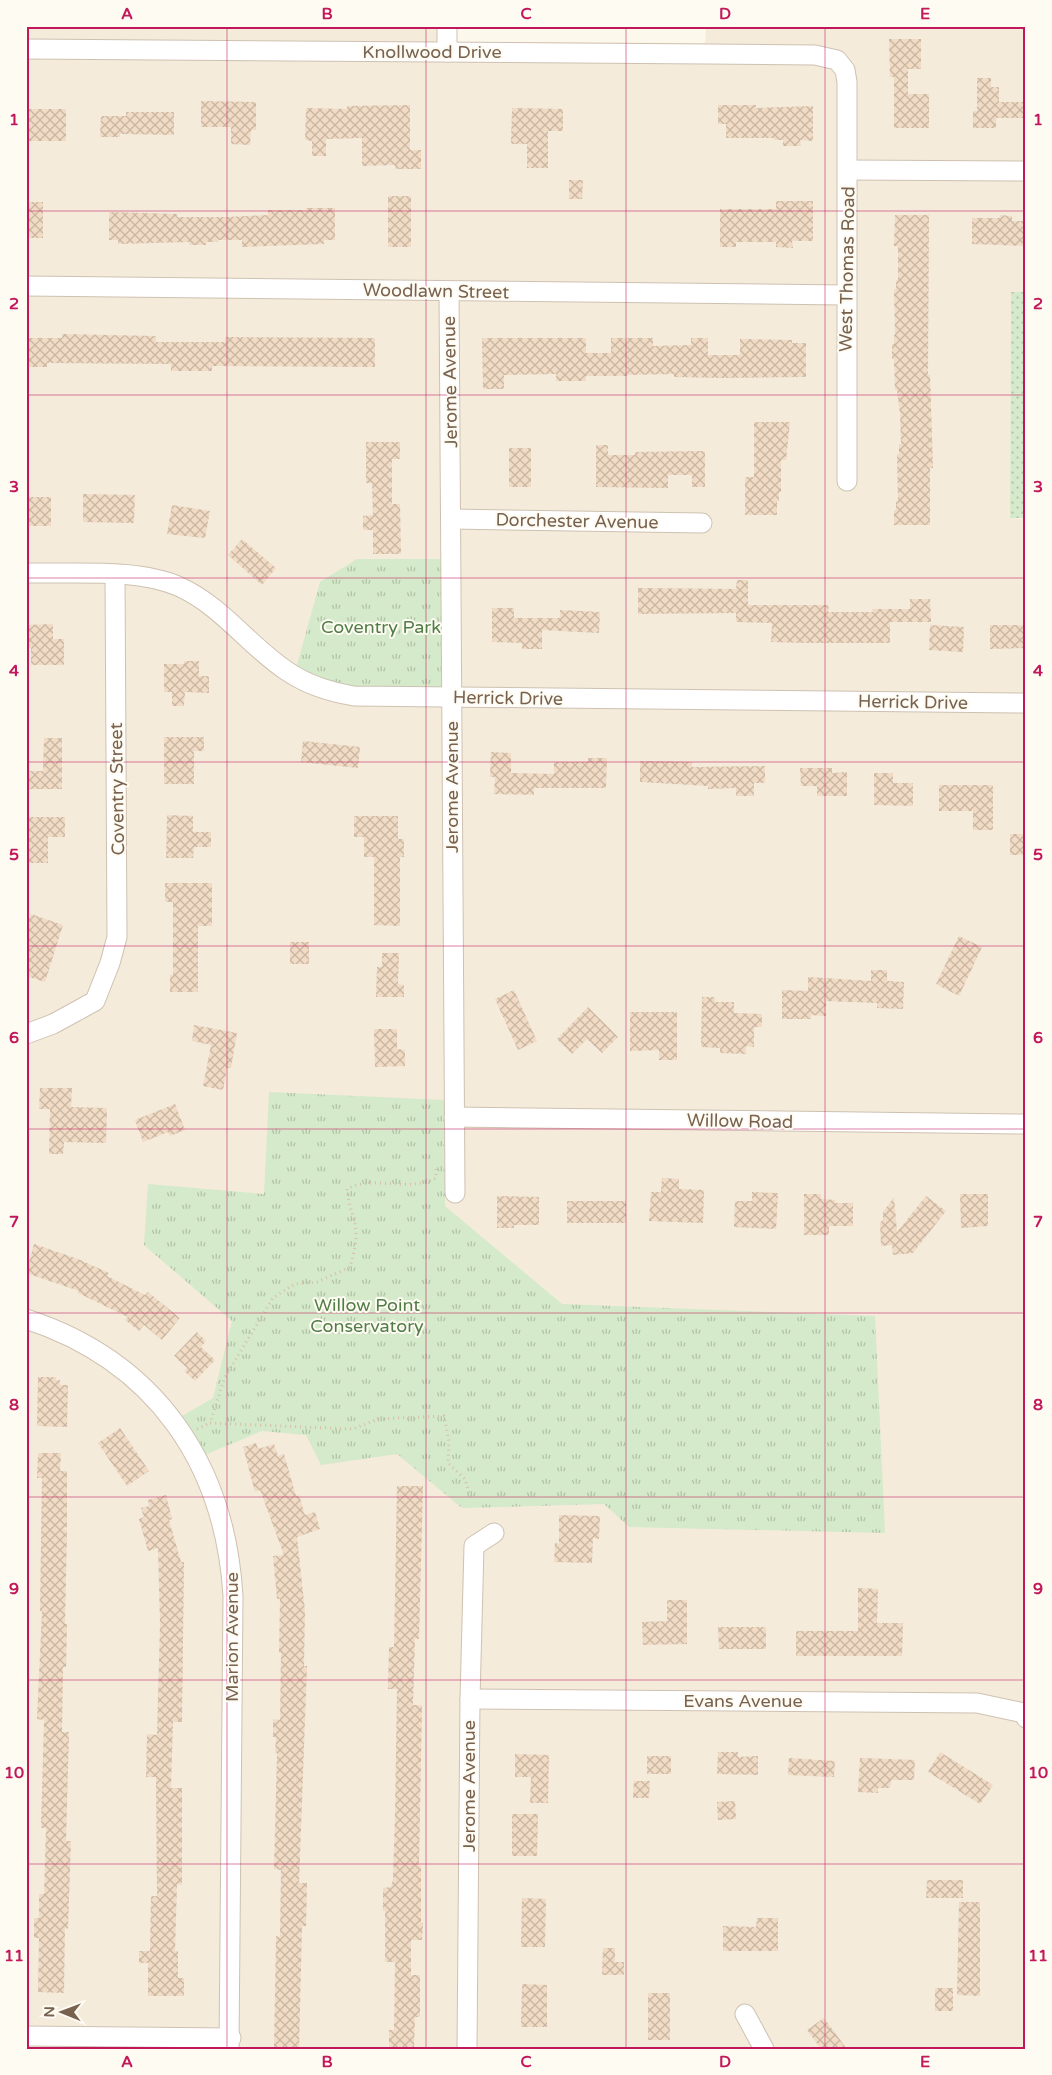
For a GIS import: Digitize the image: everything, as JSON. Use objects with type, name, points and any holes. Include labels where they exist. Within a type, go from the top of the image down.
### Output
[{"type":"street","points":[[447,26],[447,52]]},
{"type":"street","name":"Knollwood Drive","points":[[26,49],[815,55],[837,60]]},
{"type":"street","name":"West Thomas Road","points":[[837,60],[845,70],[847,82],[847,481]]},
{"type":"street","points":[[848,170],[1026,171]]},
{"type":"street","name":"Woodlawn Street","points":[[26,286],[846,295]]},
{"type":"street","name":"Jerome Avenue","points":[[449,291],[455,1192]]},
{"type":"street","name":"Dorchester Avenue","points":[[451,519],[702,523]]},
{"type":"street","name":"Herrick Drive","points":[[26,573],[115,574],[162,580],[203,599],[273,661],[301,680],[337,693],[366,697],[1026,703]]},
{"type":"street","name":"Coventry Street","points":[[26,1034],[53,1024],[95,1001],[114,952],[118,925],[115,574]]},
{"type":"street","name":"Willow Road","points":[[454,1117],[1026,1124]]},
{"type":"street","name":"Marion Avenue","points":[[26,1318],[49,1326],[85,1344],[117,1365],[152,1394],[200,1463],[222,1518],[231,1563],[233,1596],[230,2043]]},
{"type":"street","name":"Jerome Avenue","points":[[467,2049],[470,1699],[474,1546],[494,1532]]},
{"type":"street","name":"Evans Avenue","points":[[470,1699],[976,1703],[1020,1715]]},
{"type":"street","points":[[745,2014],[764,2049]]},
{"type":"street","points":[[26,2036],[230,2043]]},
{"type":"path","points":[[210,1422],[225,1378],[273,1298],[294,1284],[318,1282],[350,1266],[355,1249],[355,1226],[348,1204],[347,1189],[359,1182],[408,1185],[428,1182],[436,1178],[437,1165]]},
{"type":"path","points":[[191,1433],[210,1422],[353,1429],[378,1419],[444,1416],[449,1441],[448,1463],[465,1479],[470,1496]]},
{"type":"shaded area","points":[[26,26],[453,26],[454,42],[705,43],[706,26],[1026,26],[1026,292],[1011,292],[1010,518],[1026,519],[1026,2049],[26,2049]]},
{"type":"green space","points":[[1011,292],[1026,292],[1026,518],[1010,518]]},
{"type":"green space","name":"Coventry Park","points":[[357,559],[449,559],[449,695],[367,694],[294,676],[320,582]]},
{"type":"green space","name":"Willow Point Conservatory","points":[[269,1092],[444,1100],[445,1206],[562,1304],[875,1316],[885,1533],[629,1527],[604,1504],[462,1508],[397,1454],[321,1465],[306,1435],[262,1431],[202,1456],[180,1417],[213,1398],[232,1321],[144,1245],[148,1184],[264,1194]]},
{"type":"building","points":[[889,39],[921,39],[921,69],[908,69],[908,94],[929,94],[929,128],[894,128],[894,77],[890,77]]},
{"type":"building","points":[[977,78],[991,78],[991,87],[999,87],[999,102],[1026,102],[1026,118],[996,118],[996,128],[973,128],[973,111],[977,111]]},
{"type":"building","points":[[201,101],[256,102],[256,130],[251,130],[250,145],[231,144],[231,127],[201,127]]},
{"type":"building","points":[[410,105],[410,150],[421,150],[421,169],[395,169],[395,165],[362,166],[362,138],[326,139],[326,156],[312,156],[312,141],[305,140],[306,108],[347,109],[347,106]]},
{"type":"building","points":[[718,105],[756,105],[756,108],[813,106],[813,141],[800,140],[801,146],[783,146],[783,140],[774,140],[774,138],[726,138],[726,124],[718,124]]},
{"type":"building","points":[[512,108],[563,109],[563,131],[548,131],[548,168],[527,168],[527,144],[511,144]]},
{"type":"building","points":[[26,109],[66,109],[66,141],[26,141]]},
{"type":"building","points":[[126,112],[174,112],[174,135],[120,134],[120,137],[100,137],[101,116],[126,116]]},
{"type":"building","points":[[569,180],[583,180],[582,199],[569,199]]},
{"type":"building","points":[[388,196],[411,196],[411,247],[388,247]]},
{"type":"building","points":[[776,201],[813,201],[813,241],[792,241],[793,248],[776,247],[776,242],[736,242],[736,247],[720,247],[720,209],[776,209]]},
{"type":"building","points":[[26,202],[43,202],[43,238],[26,238]]},
{"type":"building","points":[[306,208],[335,208],[335,240],[324,240],[324,244],[242,247],[242,240],[218,240],[218,242],[206,242],[206,245],[189,245],[189,242],[118,244],[118,240],[109,240],[109,212],[177,214],[177,217],[227,217],[268,215],[268,210],[306,210]]},
{"type":"building","points":[[895,215],[929,215],[928,375],[930,375],[933,468],[930,468],[930,525],[894,525],[894,510],[896,510],[896,501],[898,501],[897,454],[899,454],[899,444],[901,444],[900,413],[897,390],[895,390],[894,359],[892,359],[892,344],[894,344],[895,335],[894,289],[896,289],[896,280],[898,280],[898,246],[894,246]]},
{"type":"building","points":[[1000,215],[1012,216],[1012,221],[1026,221],[1026,246],[972,244],[972,218],[1000,218]]},
{"type":"building","points":[[62,334],[156,336],[156,342],[225,342],[225,337],[375,338],[375,367],[212,366],[212,371],[171,371],[171,364],[47,363],[47,367],[26,367],[26,338],[62,338]]},
{"type":"building","points":[[482,338],[586,338],[586,353],[611,353],[611,338],[653,338],[653,346],[691,345],[691,338],[708,338],[708,355],[740,355],[740,339],[792,340],[792,343],[806,343],[806,377],[674,377],[674,374],[586,376],[586,381],[556,381],[556,374],[504,375],[504,389],[483,389]]},
{"type":"building","points":[[754,422],[790,422],[786,460],[781,460],[781,492],[779,492],[779,501],[777,501],[777,515],[745,515],[745,477],[754,477]]},
{"type":"building","points":[[366,442],[400,442],[400,459],[392,459],[392,504],[400,504],[401,554],[373,554],[373,530],[363,530],[363,516],[373,515],[372,483],[366,483]]},
{"type":"building","points":[[596,445],[608,445],[608,455],[635,455],[635,452],[705,451],[705,487],[692,487],[692,475],[668,475],[668,488],[596,487]]},
{"type":"building","points":[[509,448],[531,448],[531,487],[509,487]]},
{"type":"building","points":[[83,494],[135,495],[134,523],[83,522]]},
{"type":"building","points":[[26,497],[51,497],[51,526],[26,526]]},
{"type":"building","points":[[172,505],[210,511],[205,538],[167,534]]},
{"type":"building","points":[[242,539],[276,568],[262,585],[228,555]]},
{"type":"building","points":[[737,580],[748,580],[748,605],[829,605],[828,612],[873,612],[872,609],[910,609],[910,599],[930,599],[931,622],[890,622],[890,643],[805,643],[771,642],[772,623],[736,622],[736,613],[638,614],[638,588],[736,589]]},
{"type":"building","points":[[492,608],[514,608],[514,618],[560,618],[560,610],[600,612],[599,633],[542,630],[542,649],[522,649],[522,643],[492,642]]},
{"type":"building","points":[[53,624],[53,639],[64,639],[64,665],[31,665],[31,648],[26,648],[26,625]]},
{"type":"building","points":[[930,625],[964,627],[963,652],[929,650]]},
{"type":"building","points":[[990,625],[1026,625],[1026,648],[990,649]]},
{"type":"building","points":[[184,661],[199,661],[199,676],[209,676],[209,693],[185,692],[184,706],[172,706],[172,692],[164,692],[164,664],[184,664]]},
{"type":"building","points":[[164,737],[204,737],[204,751],[194,751],[194,784],[164,784]]},
{"type":"building","points":[[44,738],[62,738],[62,789],[26,789],[26,771],[43,771]]},
{"type":"building","points":[[303,741],[360,747],[358,768],[301,762]]},
{"type":"building","points":[[491,752],[511,753],[511,773],[554,774],[554,762],[588,762],[588,758],[607,758],[606,788],[534,788],[534,795],[494,794],[495,777],[490,777]]},
{"type":"building","points":[[640,761],[692,762],[692,767],[765,766],[765,783],[754,783],[754,796],[736,796],[736,788],[708,789],[708,786],[640,782]]},
{"type":"building","points":[[800,768],[832,768],[832,773],[847,772],[847,796],[817,796],[817,786],[801,786]]},
{"type":"building","points":[[874,773],[893,773],[893,783],[913,783],[913,806],[874,805]]},
{"type":"building","points":[[939,785],[993,785],[993,830],[973,830],[973,811],[939,811]]},
{"type":"building","points":[[167,815],[193,816],[193,832],[211,832],[211,847],[194,847],[193,858],[166,858]]},
{"type":"building","points":[[354,816],[398,816],[398,839],[404,839],[404,857],[400,857],[400,926],[374,925],[374,857],[364,857],[364,837],[354,837]]},
{"type":"building","points":[[26,817],[65,817],[65,837],[48,837],[48,863],[26,863]]},
{"type":"building","points":[[1010,834],[1026,834],[1026,855],[1010,855]]},
{"type":"building","points":[[165,883],[212,883],[212,926],[198,926],[198,992],[170,992],[170,975],[173,975],[173,902],[165,902]]},
{"type":"building","points":[[31,914],[63,925],[45,982],[26,976],[26,927]]},
{"type":"building","points":[[959,936],[982,947],[959,996],[936,984]]},
{"type":"building","points":[[290,942],[309,942],[309,964],[290,964]]},
{"type":"building","points":[[382,953],[399,953],[398,984],[404,985],[404,997],[376,997],[377,967],[382,967]]},
{"type":"building","points":[[871,970],[887,970],[887,981],[904,982],[903,1009],[877,1008],[877,1003],[826,1001],[826,1016],[811,1015],[811,1019],[782,1019],[782,990],[808,991],[808,977],[871,981]]},
{"type":"building","points":[[514,990],[537,1041],[518,1050],[495,999]]},
{"type":"building","points":[[702,997],[715,997],[715,1002],[734,1002],[734,1013],[762,1014],[762,1027],[754,1027],[754,1047],[746,1046],[746,1054],[720,1053],[720,1048],[701,1047]]},
{"type":"building","points":[[588,1007],[618,1037],[602,1053],[587,1039],[572,1054],[557,1039]]},
{"type":"building","points":[[630,1012],[677,1012],[677,1060],[659,1060],[659,1050],[630,1051]]},
{"type":"building","points":[[194,1025],[237,1033],[231,1068],[227,1068],[223,1090],[203,1086],[211,1045],[192,1041]]},
{"type":"building","points":[[374,1029],[397,1029],[397,1049],[405,1050],[405,1066],[375,1067]]},
{"type":"building","points":[[40,1088],[72,1088],[71,1107],[107,1108],[106,1143],[64,1142],[63,1154],[49,1154],[50,1109],[39,1109]]},
{"type":"building","points":[[175,1104],[185,1130],[170,1136],[168,1132],[143,1142],[135,1120]]},
{"type":"building","points":[[662,1178],[679,1179],[679,1189],[704,1190],[703,1223],[649,1221],[651,1192],[661,1192]]},
{"type":"building","points":[[752,1192],[778,1193],[776,1229],[734,1227],[735,1201],[752,1201]]},
{"type":"building","points":[[804,1194],[821,1194],[821,1199],[835,1200],[835,1203],[853,1203],[853,1226],[829,1226],[829,1235],[804,1235]]},
{"type":"building","points":[[960,1194],[988,1194],[988,1226],[961,1228]]},
{"type":"building","points":[[497,1196],[539,1197],[539,1225],[514,1225],[514,1228],[497,1228]]},
{"type":"building","points":[[926,1196],[946,1211],[913,1253],[893,1255],[892,1245],[881,1246],[880,1223],[883,1219],[883,1212],[894,1197],[897,1232]]},
{"type":"building","points":[[567,1201],[626,1201],[626,1223],[567,1223]]},
{"type":"building","points":[[34,1244],[78,1259],[109,1273],[107,1276],[145,1295],[148,1292],[180,1318],[162,1340],[144,1325],[139,1331],[125,1320],[128,1317],[78,1293],[79,1291],[26,1273]]},
{"type":"building","points":[[197,1332],[206,1341],[201,1347],[215,1360],[195,1381],[184,1371],[187,1368],[174,1356]]},
{"type":"building","points":[[38,1377],[56,1377],[56,1380],[60,1380],[60,1385],[68,1385],[67,1427],[37,1426]]},
{"type":"building","points":[[120,1428],[149,1471],[127,1486],[98,1443]]},
{"type":"building","points":[[256,1443],[258,1449],[274,1444],[278,1456],[284,1454],[296,1496],[299,1495],[305,1515],[315,1512],[320,1529],[297,1537],[305,1611],[304,1666],[307,1666],[299,1883],[307,1883],[306,1926],[302,1926],[299,2049],[274,2049],[276,1936],[280,1937],[281,1870],[274,1869],[277,1753],[275,1753],[276,1737],[273,1737],[273,1719],[280,1720],[281,1653],[279,1653],[280,1599],[277,1599],[273,1556],[284,1555],[260,1490],[255,1492],[243,1447]]},
{"type":"building","points":[[38,1453],[61,1453],[60,1471],[67,1471],[67,1527],[62,1530],[67,1529],[66,1667],[63,1667],[62,1732],[69,1732],[66,1841],[71,1841],[68,1929],[65,1928],[64,1993],[38,1992],[39,1938],[34,1938],[34,1918],[39,1918],[39,1894],[44,1894],[46,1828],[41,1828],[44,1720],[37,1719],[42,1611],[40,1611],[42,1478],[37,1478]]},
{"type":"building","points":[[397,1486],[423,1486],[419,1639],[415,1639],[413,1705],[422,1705],[419,1866],[421,1866],[421,1923],[423,1923],[422,1940],[411,1940],[411,1975],[420,1975],[420,2017],[415,2017],[414,2049],[389,2049],[389,2030],[394,2030],[395,1962],[385,1962],[385,1911],[383,1911],[383,1888],[391,1887],[393,1879],[397,1689],[388,1689],[389,1647],[394,1647]]},
{"type":"building","points":[[166,1495],[172,1519],[169,1520],[181,1562],[184,1562],[182,1722],[173,1722],[171,1788],[182,1788],[182,1885],[177,1884],[175,1951],[178,1951],[178,1978],[184,1978],[184,1996],[148,1996],[148,1963],[139,1963],[139,1951],[150,1951],[151,1896],[157,1896],[156,1777],[146,1777],[147,1734],[157,1735],[160,1624],[158,1548],[148,1551],[139,1519],[144,1517],[141,1508],[149,1506],[148,1500]]},
{"type":"building","points":[[559,1515],[600,1516],[599,1539],[593,1538],[592,1563],[554,1562],[555,1543],[559,1544]]},
{"type":"building","points":[[858,1588],[878,1589],[877,1623],[903,1623],[902,1656],[796,1656],[796,1631],[858,1631]]},
{"type":"building","points":[[667,1600],[687,1600],[687,1644],[643,1645],[642,1622],[667,1621]]},
{"type":"building","points":[[718,1627],[766,1627],[766,1649],[719,1649]]},
{"type":"building","points":[[718,1752],[738,1752],[738,1757],[758,1756],[758,1775],[717,1774]]},
{"type":"building","points":[[940,1752],[993,1785],[980,1804],[928,1772]]},
{"type":"building","points":[[515,1754],[549,1755],[548,1803],[530,1803],[531,1777],[515,1777]]},
{"type":"building","points":[[647,1756],[671,1756],[671,1774],[647,1774]]},
{"type":"building","points":[[789,1758],[835,1761],[834,1777],[788,1775]]},
{"type":"building","points":[[860,1758],[915,1760],[914,1780],[891,1780],[890,1788],[878,1788],[878,1793],[858,1792]]},
{"type":"building","points":[[634,1781],[650,1781],[649,1798],[633,1798]]},
{"type":"building","points":[[735,1801],[736,1819],[718,1820],[717,1802]]},
{"type":"building","points":[[512,1814],[538,1814],[537,1856],[512,1856]]},
{"type":"building","points":[[927,1880],[963,1880],[963,1898],[926,1898]]},
{"type":"building","points":[[522,1898],[546,1899],[545,1947],[521,1947]]},
{"type":"building","points":[[959,1902],[980,1902],[980,1996],[957,1995]]},
{"type":"building","points":[[757,1918],[778,1918],[778,1951],[723,1951],[723,1926],[756,1927]]},
{"type":"building","points":[[603,1948],[615,1948],[615,1962],[624,1962],[624,1975],[602,1975]]},
{"type":"building","points":[[522,1984],[547,1985],[547,2027],[521,2027]]},
{"type":"building","points":[[935,1988],[953,1988],[953,2011],[935,2011]]},
{"type":"building","points":[[648,1993],[670,1993],[670,2040],[648,2040]]},
{"type":"building","points":[[824,2018],[847,2049],[821,2049],[807,2030]]}]
